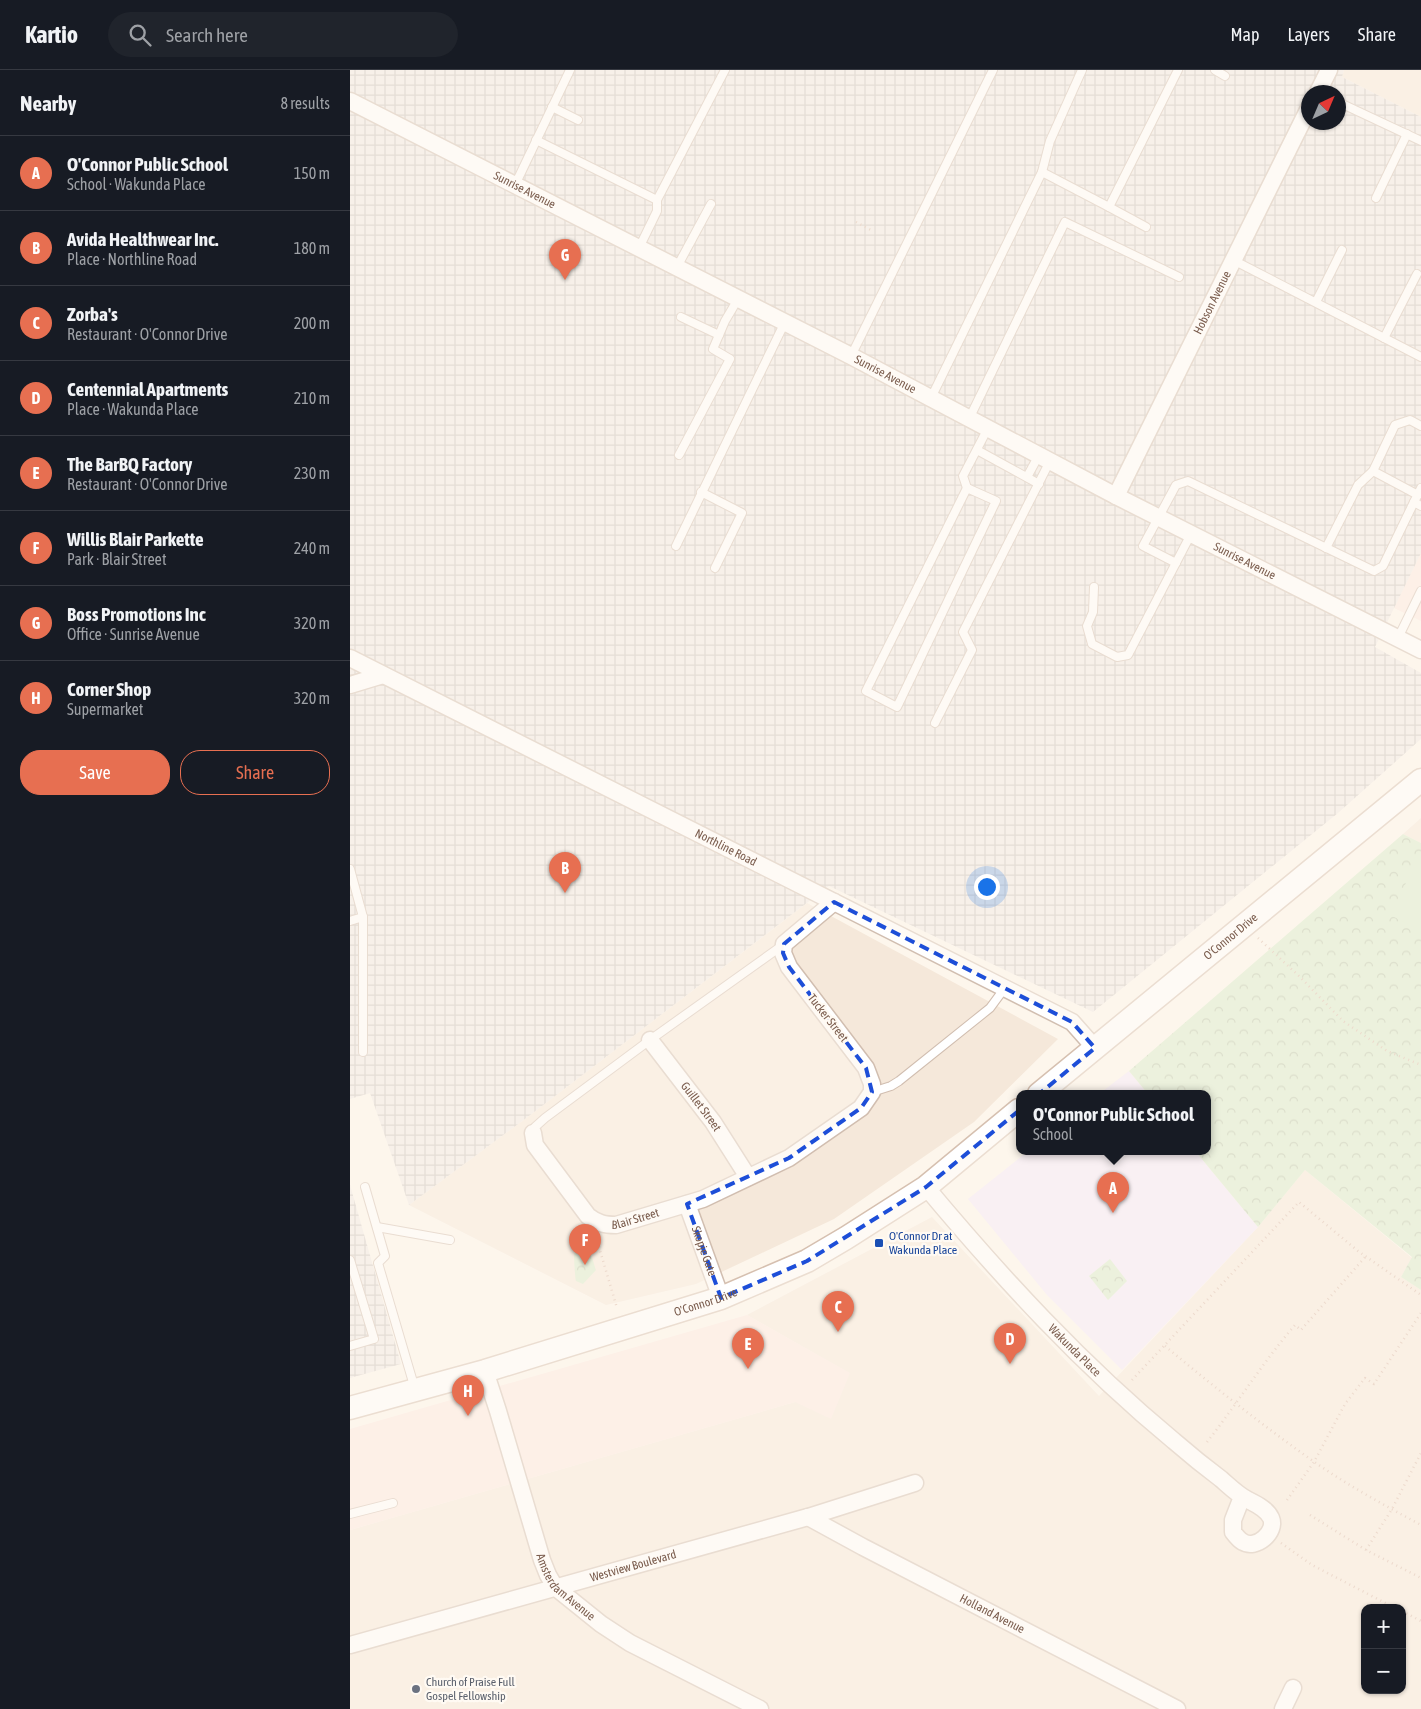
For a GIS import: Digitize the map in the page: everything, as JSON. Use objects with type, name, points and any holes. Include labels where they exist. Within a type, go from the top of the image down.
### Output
[{"type":"main road","name":"O'Connor Drive","points":[[1044,1090],[1421,780]]},
{"type":"main road","name":"O'Connor Drive","points":[[350,1408],[485,1371],[720,1298],[808,1261],[926,1188],[1016,1113]]},
{"type":"street","points":[[1322,85],[1329,70]]},
{"type":"street","name":"Sunrise Avenue","points":[[350,100],[851,356],[1116,496],[1421,650]]},
{"type":"street","name":"Hobson Avenue","points":[[1116,496],[1301,124]]},
{"type":"street","name":"Northline Road","points":[[350,658],[1072,1022],[1095,1048]]},
{"type":"street","points":[[350,685],[383,675]]},
{"type":"street","name":"Blair Street","points":[[784,944],[834,902]]},
{"type":"street","name":"Tucker Street","points":[[784,944],[783,953],[789,968],[866,1068],[872,1084],[872,1092]]},
{"type":"street","name":"Guillet Street","points":[[650,1040],[713,1122],[748,1177]]},
{"type":"street","name":"Blair Street","points":[[533,1133],[532,1139],[535,1145],[588,1216],[602,1225],[616,1225],[704,1199],[789,1158],[862,1108],[872,1092]]},
{"type":"street","name":"Wakunda Place","points":[[926,1188],[1007,1281],[1076,1353],[1130,1404],[1242,1497],[1258,1505],[1270,1516],[1272,1524],[1268,1534]]},
{"type":"street","name":"Skopje Gate","points":[[687,1204],[720,1298]]},
{"type":"street","name":"Amsterdam Avenue","points":[[485,1371],[542,1560],[555,1587],[601,1624],[630,1643],[760,1709]]},
{"type":"street","name":"Westview Boulevard","points":[[350,1645],[808,1517],[915,1483]]},
{"type":"street","points":[[1242,1497],[1232,1520],[1232,1532],[1244,1543],[1250,1544],[1257,1543],[1268,1534]]},
{"type":"street","name":"Holland Avenue","points":[[808,1517],[872,1552],[1177,1709]]},
{"type":"street","points":[[1283,1709],[1293,1688]]},
{"type":"lane","points":[[515,185],[570,70]]},
{"type":"lane","points":[[639,248],[657,211],[656,200],[724,70]]},
{"type":"lane","points":[[851,356],[993,70]]},
{"type":"lane","points":[[931,398],[1042,172],[1050,141],[1082,70]]},
{"type":"lane","points":[[1108,208],[1178,70]]},
{"type":"lane","points":[[1215,70],[1225,76]]},
{"type":"lane","points":[[1346,106],[1421,140]]},
{"type":"lane","points":[[552,107],[578,120]]},
{"type":"lane","points":[[1376,198],[1407,134]]},
{"type":"lane","points":[[536,140],[656,200]]},
{"type":"lane","points":[[1042,172],[1146,228]]},
{"type":"lane","points":[[677,267],[711,204]]},
{"type":"lane","points":[[969,419],[1065,222],[1179,276]]},
{"type":"lane","points":[[1316,302],[1342,250]]},
{"type":"lane","points":[[1234,260],[1421,357]]},
{"type":"lane","points":[[1384,338],[1417,274]]},
{"type":"lane","points":[[679,456],[730,359],[713,349],[725,321],[738,298]]},
{"type":"lane","points":[[681,317],[719,335]]},
{"type":"lane","points":[[676,546],[785,322]]},
{"type":"lane","points":[[1326,548],[1358,485],[1373,471],[1395,425],[1410,420],[1421,426]]},
{"type":"lane","points":[[967,488],[996,501],[897,707],[866,691],[967,488],[963,476],[988,428]]},
{"type":"lane","points":[[977,450],[1038,484]]},
{"type":"lane","points":[[1027,477],[1044,458]]},
{"type":"lane","points":[[935,723],[972,650],[963,632],[1038,484],[1044,458]]},
{"type":"lane","points":[[1176,563],[1143,546],[1176,485],[1188,481],[1374,571],[1384,566],[1419,498],[1373,471]]},
{"type":"lane","points":[[701,492],[742,513],[714,568]]},
{"type":"lane","points":[[1094,587],[1093,612],[1087,626],[1092,644],[1117,657],[1128,655],[1191,534]]},
{"type":"lane","points":[[1398,638],[1421,593]]},
{"type":"lane","points":[[350,869],[364,917],[363,1052]]},
{"type":"lane","points":[[350,921],[364,917]]},
{"type":"lane","name":"Blair Street","points":[[533,1133],[535,1127],[545,1118],[784,944]]},
{"type":"lane","points":[[872,1092],[891,1086],[899,1081],[990,1008],[1004,988]]},
{"type":"lane","points":[[365,1187],[385,1256],[378,1263],[415,1390]]},
{"type":"lane","points":[[377,1227],[450,1240]]},
{"type":"lane","points":[[350,1260],[374,1339],[350,1346]]},
{"type":"lane","points":[[350,1514],[393,1502]]},
{"type":"path","points":[[856,222],[871,230]]},
{"type":"path","points":[[1244,926],[1300,977],[1343,1021],[1387,1051],[1421,1065]]},
{"type":"path","points":[[1132,1380],[1299,1202],[1366,1256],[1421,1296]]},
{"type":"path","points":[[596,1236],[617,1308]]},
{"type":"path","points":[[1207,1442],[1237,1404],[1272,1351],[1294,1325],[1301,1330],[1366,1256]]},
{"type":"path","points":[[1287,1500],[1314,1462],[1345,1404],[1365,1378],[1374,1384],[1421,1313]]},
{"type":"path","points":[[1164,1346],[1314,1462],[1421,1525]]},
{"type":"path","points":[[1366,1550],[1392,1509],[1421,1453]]},
{"type":"path","points":[[1310,1515],[1366,1550],[1421,1578]]},
{"type":"path","points":[[1268,1534],[1312,1565],[1387,1604]]},
{"type":"path","points":[[1406,1614],[1421,1621]]},
{"type":"highlighted area","points":[[834,902],[1072,1022],[1095,1048],[926,1187],[807,1261],[721,1298],[687,1204],[789,1158],[861,1108],[872,1092],[866,1068],[789,967],[783,953],[784,944]]},
{"type":"shaded area","points":[[350,70],[1344,70],[1342,77],[1421,117],[1421,553],[1375,647],[1421,673],[1421,739],[1338,813],[1093,1012],[829,886],[525,1119],[409,1205],[370,1093],[350,1099]]},
{"type":"shaded area","points":[[1344,70],[1421,70],[1421,117],[1342,77]]},
{"type":"shaded area","points":[[1421,553],[1421,621],[1394,608]]},
{"type":"shaded area","points":[[1421,818],[1421,843],[1403,834]]},
{"type":"shaded area","points":[[807,903],[1058,1039],[974,1122],[834,1219],[696,1284],[606,1305],[409,1205],[525,1119]]},
{"type":"shaded area","points":[[1129,1071],[1145,1090],[1104,1090]]},
{"type":"shaded area","points":[[1023,1155],[1198,1155],[1258,1227],[1122,1370],[1047,1295],[968,1199]]},
{"type":"shaded area","points":[[1305,1170],[1412,1258],[1401,1277],[1421,1290],[1421,1709],[350,1709],[350,1530],[795,1402],[849,1373],[747,1315],[932,1217],[1099,1396],[1258,1227]]},
{"type":"shaded area","points":[[350,1185],[401,1364],[350,1378]]},
{"type":"shaded area","points":[[747,1315],[850,1373],[831,1419],[795,1402],[350,1530],[350,1429]]},
{"type":"green space","points":[[1403,834],[1421,843],[1421,1290],[1401,1277],[1412,1257],[1305,1170],[1258,1227],[1198,1155],[1211,1155],[1211,1090],[1145,1090],[1129,1071]]},
{"type":"green space","points":[[1421,853],[1421,930],[1390,915]]},
{"type":"green space","points":[[582,1249],[590,1254],[596,1270],[583,1284],[576,1281],[574,1256],[574,1254]]},
{"type":"green space","points":[[1110,1259],[1127,1281],[1108,1300],[1089,1276]]},
{"type":"place","name":"Boss Promotions Inc","points":[[565,280]]},
{"type":"place","name":"Avida Healthwear Inc.","points":[[565,893]]},
{"type":"place","name":"O'Connor Public School","points":[[1113,1213]]},
{"type":"place","name":"O'Connor Dr at Wakunda Place","points":[[879,1243]]},
{"type":"place","name":"Willis Blair Parkette","points":[[585,1265]]},
{"type":"place","name":"Zorba's","points":[[838,1332]]},
{"type":"place","name":"Centennial Apartments","points":[[1010,1364]]},
{"type":"place","name":"The BarBQ Factory","points":[[748,1369]]},
{"type":"place","name":"Corner Shop","points":[[468,1416]]},
{"type":"place","name":"Church of Praise Full Gospel Fellowship","points":[[416,1689]]}]
